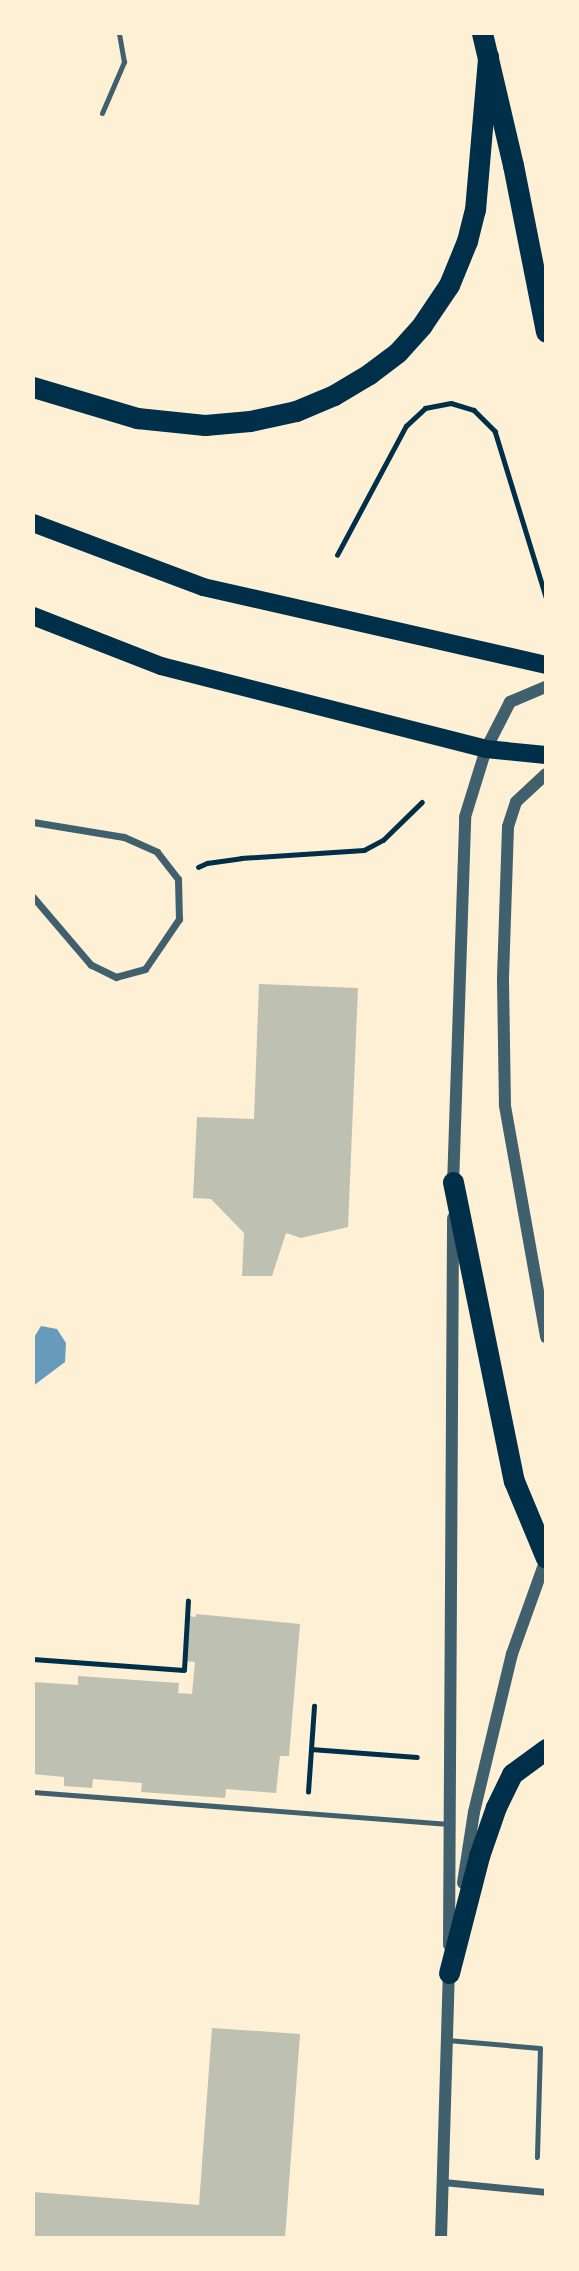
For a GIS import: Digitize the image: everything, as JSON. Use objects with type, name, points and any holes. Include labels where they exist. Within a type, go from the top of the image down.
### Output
[{"type":"highway","points":[[482,33],[524,214],[546,332]]},
{"type":"highway","points":[[33,387],[137,418],[205,425],[250,421],[296,411],[334,395],[369,374],[398,352],[422,325],[449,285],[467,241],[475,210],[488,58]]},
{"type":"highway","points":[[453,1182],[514,1480],[546,1559]]},
{"type":"highway","points":[[449,1973],[479,1856],[496,1807],[512,1774],[546,1749]]},
{"type":"main road","points":[[33,523],[203,586],[546,666]]},
{"type":"main road","points":[[33,616],[162,666],[486,749],[546,755]]},
{"type":"street","points":[[441,2238],[449,1973],[453,1182],[465,817],[486,749],[510,702],[546,687]]},
{"type":"street","points":[[546,774],[516,802],[508,827],[503,980],[505,1106],[546,1337]]},
{"type":"street","points":[[33,822],[124,837],[157,852],[178,878],[180,919],[157,956],[145,969],[116,977],[91,965],[33,897]]},
{"type":"street","points":[[449,1973],[474,1812],[512,1654],[546,1559]]},
{"type":"street","points":[[443,2182],[546,2192]]},
{"type":"lane","points":[[102,113],[124,62],[119,33]]},
{"type":"lane","points":[[33,1792],[450,1824]]},
{"type":"lane","points":[[447,2040],[540,2048],[537,2157]]},
{"type":"path","points":[[337,555],[406,426],[425,408],[451,403],[474,410],[495,431],[545,595]]},
{"type":"path","points":[[178,878],[206,863],[364,850],[383,840],[422,802]]},
{"type":"path","points":[[33,1659],[184,1670],[188,1601]]},
{"type":"path","points":[[307,1813],[314,1706]]},
{"type":"path","points":[[311,1749],[417,1757]]},
{"type":"water","points":[[41,1326],[57,1329],[66,1343],[65,1362],[33,1386],[33,1339]]},
{"type":"building","points":[[259,984],[358,988],[348,1227],[301,1238],[286,1233],[272,1276],[242,1276],[244,1233],[211,1199],[193,1198],[197,1117],[254,1119]]},
{"type":"building","points":[[196,1614],[300,1624],[289,1756],[280,1756],[276,1793],[226,1789],[225,1798],[141,1792],[142,1783],[93,1779],[92,1788],[64,1786],[64,1777],[33,1774],[33,1682],[78,1685],[78,1676],[179,1683],[178,1693],[192,1694],[195,1662],[185,1661],[188,1616],[196,1617]]},
{"type":"building","points":[[212,2028],[300,2034],[285,2238],[33,2238],[33,2192],[199,2205]]}]
